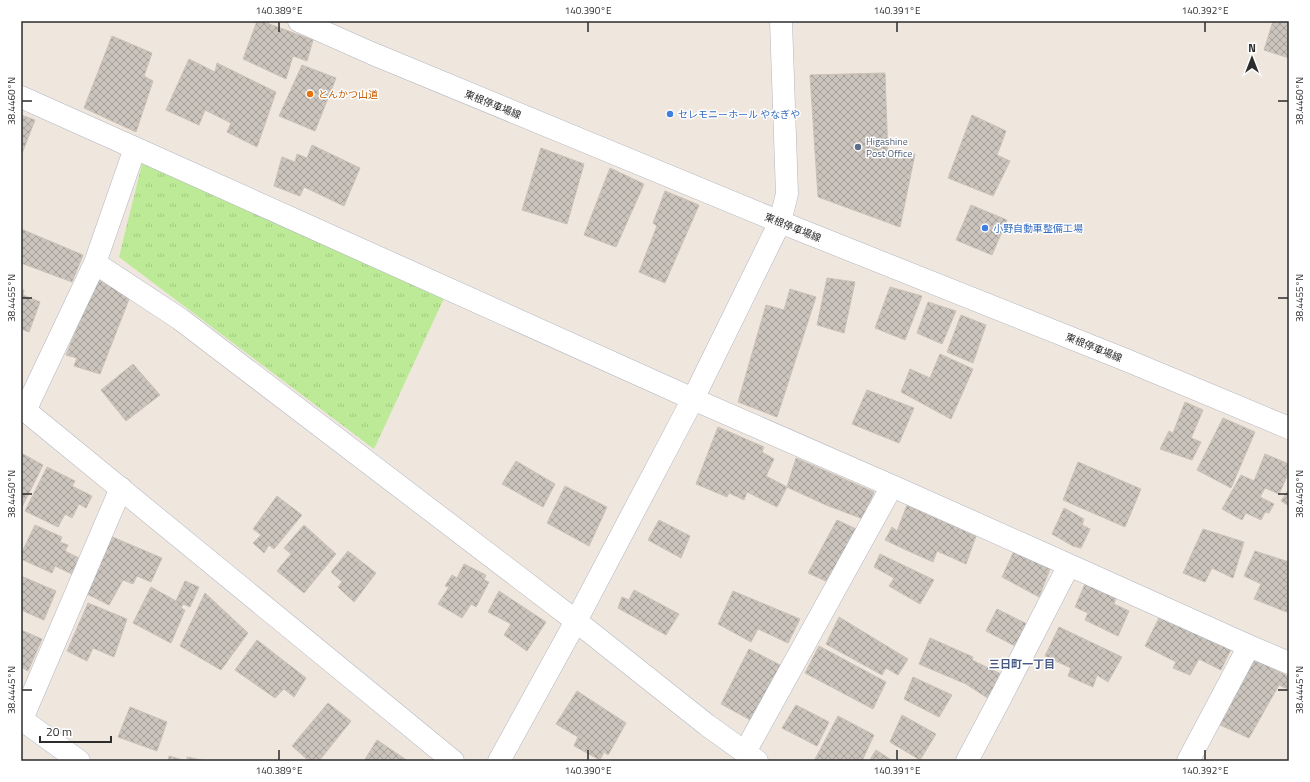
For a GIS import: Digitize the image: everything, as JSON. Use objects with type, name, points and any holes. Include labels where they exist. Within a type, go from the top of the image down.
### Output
[{"type":"street","name":"東根停車場線","points":[[299,21],[371,53],[780,222],[1119,357],[1289,428]]},
{"type":"street","points":[[499,761],[576,621],[693,399],[780,222],[787,194],[780,21]]},
{"type":"street","points":[[21,97],[693,399],[1289,663]]},
{"type":"street","points":[[135,148],[95,263],[30,400],[24,409],[453,761]]},
{"type":"street","points":[[95,263],[180,319],[576,621],[707,725],[751,757],[892,486]]},
{"type":"street","points":[[79,761],[21,719],[121,488]]},
{"type":"street","points":[[967,761],[1069,566]]},
{"type":"street","points":[[1188,761],[1249,646]]},
{"type":"green space","points":[[142,164],[446,294],[374,449],[119,257]]},
{"type":"building","points":[[257,21],[261,21],[313,40],[307,61],[293,56],[286,79],[243,59]]},
{"type":"building","points":[[1273,21],[1289,21],[1289,58],[1264,50]]},
{"type":"building","points":[[112,36],[152,53],[144,76],[153,81],[136,132],[84,108]]},
{"type":"building","points":[[189,59],[215,72],[217,63],[276,92],[257,147],[227,132],[231,123],[205,110],[199,125],[166,110]]},
{"type":"building","points":[[302,65],[336,78],[315,131],[279,116]]},
{"type":"building","points":[[885,73],[888,156],[915,154],[900,227],[818,197],[810,75]]},
{"type":"building","points":[[21,115],[35,120],[21,156]]},
{"type":"building","points":[[972,115],[1006,131],[997,155],[1010,161],[993,196],[948,178]]},
{"type":"building","points":[[312,145],[360,168],[344,206],[304,187],[300,196],[274,186],[282,157],[295,162],[297,154],[307,158]]},
{"type":"building","points":[[541,148],[584,164],[567,224],[522,210]]},
{"type":"building","points":[[610,168],[644,184],[616,247],[584,235]]},
{"type":"building","points":[[665,191],[699,205],[665,283],[639,272],[657,226],[653,223]]},
{"type":"building","points":[[971,205],[1007,220],[992,255],[956,240]]},
{"type":"building","points":[[21,229],[83,255],[72,282],[21,263]]},
{"type":"building","points":[[827,278],[855,282],[844,333],[817,325]]},
{"type":"building","points":[[97,279],[131,294],[100,374],[74,366],[77,358],[66,355]]},
{"type":"building","points":[[890,287],[922,296],[905,340],[875,328]]},
{"type":"building","points":[[21,289],[24,290],[23,295],[40,302],[29,332],[21,329]]},
{"type":"building","points":[[790,289],[816,297],[777,417],[738,402],[766,305],[784,310]]},
{"type":"building","points":[[928,302],[956,311],[942,344],[917,333]]},
{"type":"building","points":[[961,315],[986,325],[973,363],[947,352]]},
{"type":"building","points":[[940,354],[973,369],[951,419],[901,392],[910,369],[930,378]]},
{"type":"building","points":[[133,364],[160,395],[126,421],[101,390]]},
{"type":"building","points":[[867,390],[914,408],[899,443],[852,424]]},
{"type":"building","points":[[1185,402],[1203,410],[1191,438],[1201,442],[1192,460],[1160,449],[1169,431],[1173,433]]},
{"type":"building","points":[[1223,418],[1255,432],[1231,488],[1197,470]]},
{"type":"building","points":[[718,427],[764,447],[762,452],[774,459],[766,476],[787,487],[777,507],[747,492],[744,500],[729,493],[727,497],[696,484]]},
{"type":"building","points":[[21,453],[43,465],[21,509]]},
{"type":"building","points":[[1265,454],[1289,464],[1289,472],[1279,494],[1265,488],[1260,497],[1274,504],[1269,513],[1265,512],[1261,520],[1246,513],[1242,520],[1222,509],[1241,475],[1254,481]]},
{"type":"building","points":[[796,458],[874,492],[863,519],[826,505],[787,487]]},
{"type":"building","points":[[516,461],[555,484],[543,507],[502,484]]},
{"type":"building","points":[[1078,462],[1141,489],[1125,527],[1063,500]]},
{"type":"building","points":[[47,467],[75,481],[72,486],[92,496],[86,508],[79,504],[72,518],[65,514],[58,527],[25,511]]},
{"type":"building","points":[[565,486],[607,507],[589,546],[547,523]]},
{"type":"building","points":[[1289,489],[1289,506],[1281,501]]},
{"type":"building","points":[[277,496],[302,515],[274,549],[269,545],[264,553],[253,543],[261,535],[253,529]]},
{"type":"building","points":[[907,505],[976,536],[966,564],[937,551],[933,562],[885,540],[892,527],[897,531]]},
{"type":"building","points":[[1064,508],[1084,519],[1082,525],[1090,529],[1081,548],[1073,546],[1052,534]]},
{"type":"building","points":[[659,520],[690,536],[681,558],[648,540]]},
{"type":"building","points":[[837,520],[856,529],[828,582],[808,573]]},
{"type":"building","points":[[35,525],[62,537],[60,542],[68,545],[65,551],[79,558],[72,574],[55,566],[52,573],[21,559],[21,554]]},
{"type":"building","points":[[304,525],[336,554],[304,593],[277,571],[291,554],[284,548]]},
{"type":"building","points":[[1203,529],[1244,542],[1233,578],[1212,568],[1205,582],[1183,573]]},
{"type":"building","points":[[110,536],[162,558],[151,582],[137,576],[133,584],[123,580],[109,605],[85,593]]},
{"type":"building","points":[[348,551],[376,573],[354,602],[338,587],[342,582],[331,572]]},
{"type":"building","points":[[1014,551],[1050,569],[1039,597],[1002,577]]},
{"type":"building","points":[[1255,551],[1289,562],[1289,613],[1254,599],[1261,584],[1244,576]]},
{"type":"building","points":[[880,554],[934,580],[920,604],[889,586],[894,578],[874,567]]},
{"type":"building","points":[[464,564],[486,575],[484,580],[489,582],[476,607],[471,604],[462,618],[438,604],[449,587],[445,586],[452,575],[457,578]]},
{"type":"building","points":[[21,576],[56,591],[44,620],[21,610]]},
{"type":"building","points":[[185,581],[199,587],[190,607],[183,604],[181,608],[185,610],[171,643],[133,623],[151,587],[176,601]]},
{"type":"building","points":[[1085,584],[1117,595],[1114,604],[1129,611],[1118,636],[1085,620],[1088,613],[1075,607]]},
{"type":"building","points":[[634,590],[679,614],[666,635],[618,608],[622,597],[629,600]]},
{"type":"building","points":[[499,591],[546,622],[527,651],[504,635],[511,624],[488,612]]},
{"type":"building","points":[[733,591],[800,619],[788,643],[758,629],[751,642],[718,624]]},
{"type":"building","points":[[205,593],[248,633],[221,670],[180,646]]},
{"type":"building","points":[[88,603],[127,619],[114,657],[93,648],[87,661],[67,651]]},
{"type":"building","points":[[997,609],[1029,625],[1017,647],[986,631]]},
{"type":"building","points":[[1160,616],[1231,649],[1221,670],[1199,659],[1190,675],[1173,668],[1176,662],[1145,646]]},
{"type":"building","points":[[839,617],[908,659],[898,675],[886,668],[882,675],[826,644]]},
{"type":"building","points":[[1059,627],[1122,657],[1108,682],[1097,675],[1093,687],[1068,676],[1071,668],[1045,656]]},
{"type":"building","points":[[21,630],[42,639],[28,671],[21,667]]},
{"type":"building","points":[[930,638],[973,657],[972,660],[1001,674],[989,699],[966,684],[919,664]]},
{"type":"building","points":[[257,640],[306,678],[294,697],[284,689],[275,698],[235,670]]},
{"type":"building","points":[[819,646],[886,682],[873,709],[805,673]]},
{"type":"building","points":[[749,649],[782,666],[754,722],[721,704]]},
{"type":"building","points":[[1255,659],[1289,677],[1289,686],[1288,689],[1279,685],[1249,738],[1220,725]]},
{"type":"building","points":[[913,677],[952,695],[939,717],[904,699]]},
{"type":"building","points":[[577,691],[626,723],[608,755],[604,752],[600,760],[574,746],[578,737],[556,724]]},
{"type":"building","points":[[328,703],[351,721],[319,761],[309,761],[292,746]]},
{"type":"building","points":[[796,705],[829,722],[817,746],[782,728]]},
{"type":"building","points":[[130,707],[167,722],[157,751],[118,737]]},
{"type":"building","points":[[902,715],[936,734],[920,760],[890,742]]},
{"type":"building","points":[[838,716],[874,735],[862,761],[853,759],[852,761],[814,761]]},
{"type":"building","points":[[377,740],[408,761],[364,761]]},
{"type":"building","points":[[876,750],[893,761],[869,761]]},
{"type":"building","points":[[169,756],[187,761],[168,761]]},
{"type":"building","points":[[187,757],[207,761],[187,761]]},
{"type":"place","name":"とんかつ山道","points":[[310,94]]},
{"type":"place","name":"セレモニーホール やなぎや","points":[[670,114]]},
{"type":"place","name":"Higashine Post Office","points":[[858,147]]},
{"type":"place","name":"小野自動車整備工場","points":[[985,228]]},
{"type":"district","name":"三日町一丁目","points":[[1022,664]]}]
